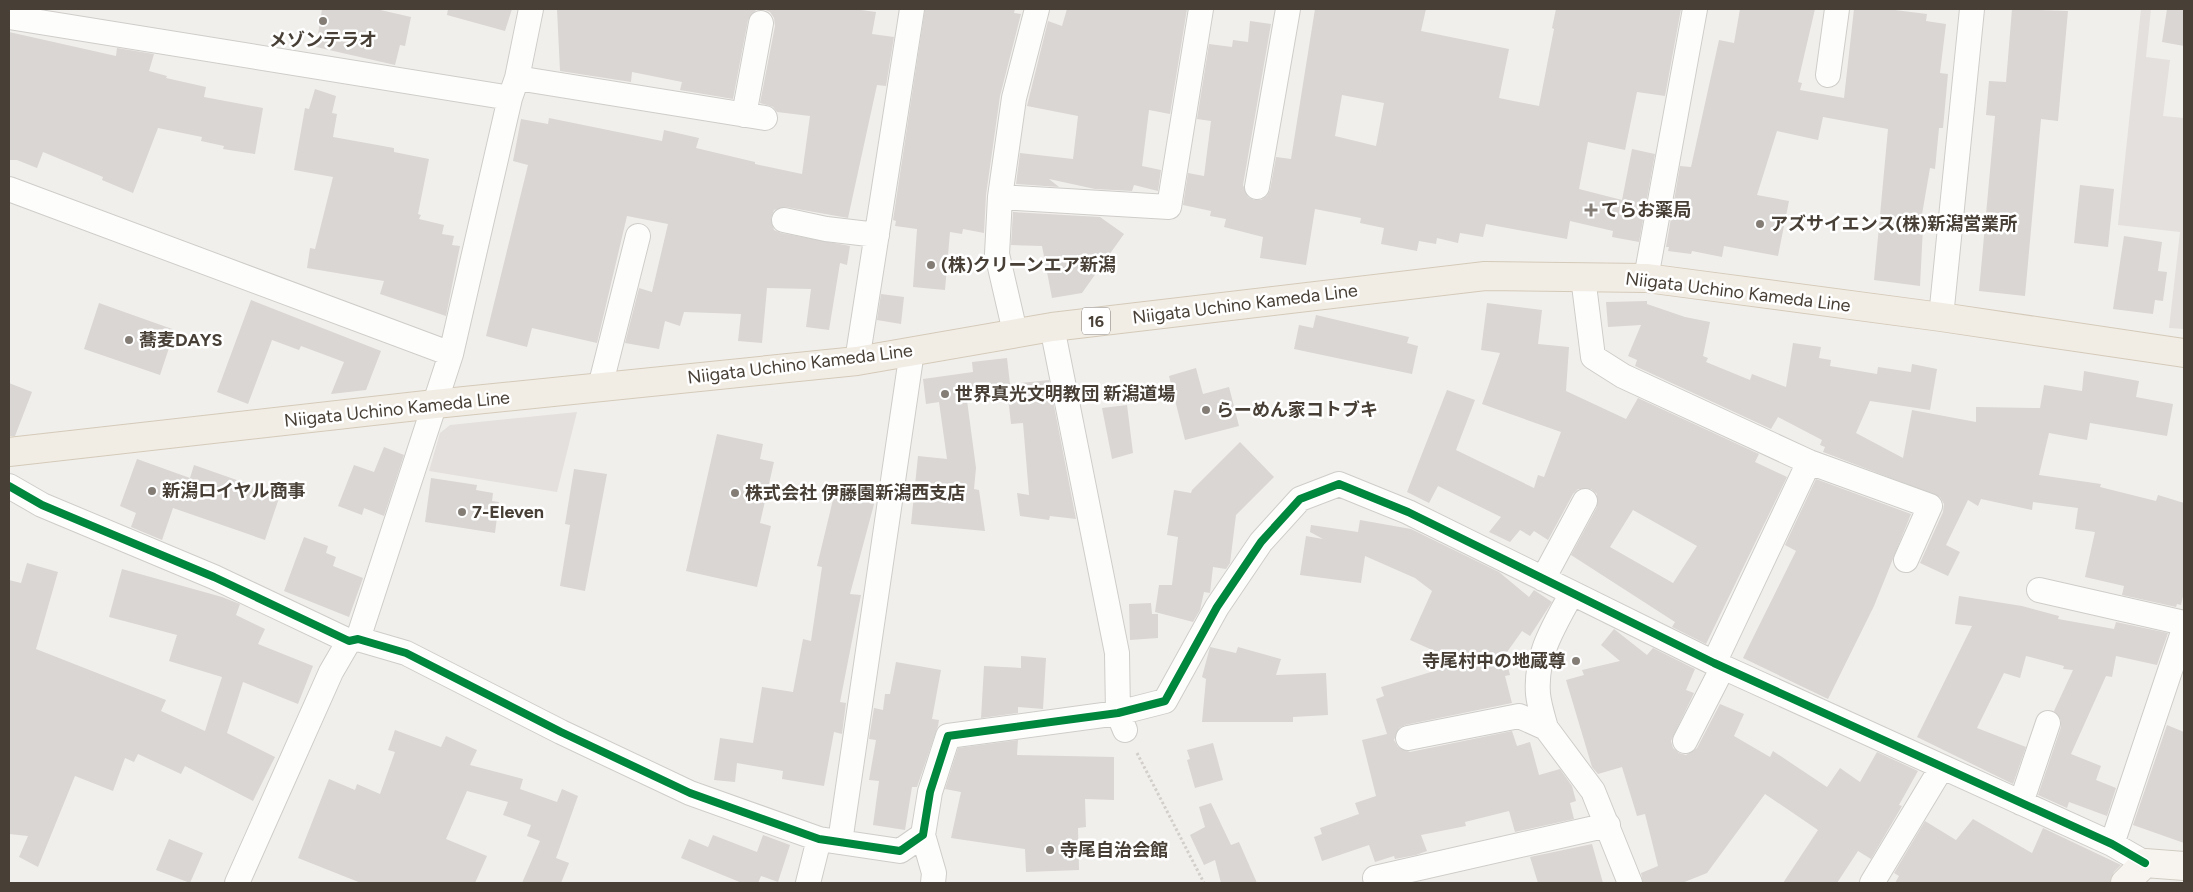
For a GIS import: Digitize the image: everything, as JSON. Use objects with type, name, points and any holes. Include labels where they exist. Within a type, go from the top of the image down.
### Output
[{"type":"main road","name":"Niigata Uchino Kameda Line","points":[[9,452],[435,404],[857,361],[1015,332],[1485,276],[1646,278],[1942,317],[2184,353]]},
{"type":"main road","points":[[2125,883],[2145,863],[2184,866]]},
{"type":"street","points":[[237,883],[331,672],[353,640],[435,404],[451,354],[531,9]]},
{"type":"street","points":[[857,361],[912,9]]},
{"type":"street","points":[[1015,332],[997,254],[1000,197],[1014,98],[1037,9]]},
{"type":"street","points":[[1000,197],[1169,207],[1201,9]]},
{"type":"street","points":[[1257,187],[1288,9]]},
{"type":"street","points":[[1646,278],[1695,9]]},
{"type":"street","points":[[1828,75],[1837,9]]},
{"type":"street","points":[[1942,317],[1972,9]]},
{"type":"street","points":[[9,17],[514,88],[754,117],[761,23]]},
{"type":"street","points":[[9,189],[451,354]]},
{"type":"street","points":[[784,220],[826,229],[877,235]]},
{"type":"street","points":[[600,387],[638,236]]},
{"type":"street","points":[[1583,277],[1593,357],[1623,376],[1809,462],[1930,506],[1906,560]]},
{"type":"street","points":[[1052,327],[1118,653],[1122,721]]},
{"type":"street","points":[[808,883],[829,840],[912,351]]},
{"type":"street","points":[[1685,741],[1809,462]]},
{"type":"street","points":[[933,883],[934,873],[923,835],[930,792],[948,736],[1122,721],[1165,701],[1217,607],[1261,542],[1300,499],[1339,484],[1408,512],[1718,665],[2112,844],[2145,863]]},
{"type":"street","points":[[9,486],[42,505],[214,577],[353,640],[406,653],[561,732],[690,792],[829,840],[900,851],[923,835]]},
{"type":"street","points":[[1543,579],[1585,501]]},
{"type":"street","points":[[2039,590],[2184,623]]},
{"type":"street","points":[[1572,593],[1543,646],[1538,672],[1538,695],[1546,728],[1593,791],[1630,883]]},
{"type":"street","points":[[2112,844],[2184,629]]},
{"type":"street","points":[[1408,738],[1519,716],[1546,728]]},
{"type":"street","points":[[2021,804],[2048,723]]},
{"type":"street","points":[[1872,883],[1942,767]]},
{"type":"street","points":[[1375,878],[1608,825]]},
{"type":"path","points":[[1122,721],[1204,883]]},
{"type":"shaded area","points":[[2141,9],[2151,9],[2146,57],[2170,60],[2163,116],[2184,118],[2184,329],[2169,328],[2180,232],[2118,225]]},
{"type":"shaded area","points":[[577,412],[557,492],[429,471],[440,433],[450,425]]},
{"type":"building","points":[[322,9],[376,9],[411,17],[405,46],[400,45],[395,65],[316,47]]},
{"type":"building","points":[[448,9],[512,9],[505,31],[447,15]]},
{"type":"building","points":[[557,9],[763,9],[756,10],[748,20],[733,99],[680,90],[682,82],[632,72],[631,82],[560,71]]},
{"type":"building","points":[[763,9],[854,9],[876,12],[872,34],[894,37],[886,86],[877,85],[848,218],[786,207],[774,210],[771,218],[774,230],[781,233],[850,246],[847,265],[840,263],[829,330],[806,327],[811,289],[767,288],[762,343],[738,341],[741,314],[684,312],[680,326],[665,321],[659,349],[625,343],[639,288],[652,292],[668,224],[627,216],[597,343],[532,328],[527,347],[486,336],[528,165],[513,161],[521,119],[548,124],[549,118],[662,141],[664,130],[699,138],[696,148],[802,174],[810,116],[777,112],[773,107],[760,103],[775,26],[774,18],[770,12]]},
{"type":"building","points":[[925,9],[1015,9],[1014,13],[1021,14],[1000,96],[986,195],[984,233],[963,229],[962,234],[950,232],[945,290],[913,287],[917,229],[895,226],[896,221],[893,220]]},
{"type":"building","points":[[1067,9],[1187,9],[1170,114],[1149,110],[1142,166],[1161,170],[1158,191],[1134,185],[1132,191],[1095,189],[1049,179],[1059,187],[1016,184],[1020,153],[1073,159],[1078,116],[1027,106],[1048,21],[1062,26]]},
{"type":"building","points":[[1315,9],[1426,9],[1421,31],[1509,49],[1499,98],[1539,106],[1556,9],[1681,9],[1665,96],[1637,92],[1625,150],[1588,142],[1579,189],[1622,200],[1632,149],[1655,154],[1639,242],[1612,237],[1613,231],[1570,221],[1567,239],[1486,224],[1483,237],[1460,233],[1458,243],[1437,238],[1436,244],[1419,241],[1417,251],[1381,244],[1384,228],[1360,223],[1361,218],[1315,209],[1306,265],[1260,258],[1263,237],[1224,227],[1226,219],[1210,216],[1211,211],[1183,205],[1188,173],[1204,176],[1211,121],[1197,119],[1209,44],[1232,47],[1233,40],[1248,42],[1250,21],[1271,24],[1243,185],[1248,197],[1254,200],[1261,200],[1267,196],[1270,190],[1276,157],[1291,159]],"holes":[[[1342,95],[1384,103],[1376,146],[1335,136]]]},
{"type":"building","points":[[1740,9],[1815,9],[1798,82],[1802,83],[1800,90],[1844,98],[1854,9],[1887,9],[1927,14],[1926,21],[1946,24],[1940,73],[1948,74],[1943,128],[1939,128],[1935,169],[1930,168],[1920,226],[1923,227],[1920,286],[1874,280],[1888,129],[1823,117],[1818,140],[1777,131],[1757,195],[1789,201],[1778,256],[1724,246],[1722,257],[1692,251],[1691,254],[1668,251],[1669,247],[1666,247],[1680,166],[1691,167],[1719,40],[1734,43]]},
{"type":"building","points":[[2012,9],[2068,11],[2058,121],[2041,119],[2025,296],[1979,291],[1995,116],[1986,115],[1989,81],[2006,82]]},
{"type":"building","points":[[2167,9],[2184,9],[2184,46],[2162,42]]},
{"type":"building","points":[[9,32],[116,56],[117,48],[154,54],[149,71],[167,76],[166,78],[206,87],[204,97],[263,108],[255,154],[223,149],[224,146],[201,141],[202,137],[158,128],[133,193],[102,180],[103,177],[43,152],[37,168],[17,160],[9,160]]},
{"type":"building","points":[[315,89],[336,96],[332,113],[337,114],[333,137],[394,148],[394,152],[429,159],[418,214],[421,215],[419,219],[444,225],[442,234],[454,236],[452,245],[460,246],[446,316],[380,294],[384,281],[307,268],[310,248],[315,249],[333,177],[294,170],[305,108],[309,109]]},
{"type":"building","points":[[2080,185],[2114,189],[2108,247],[2074,243]]},
{"type":"building","points":[[1013,212],[1100,217],[1124,234],[1082,293],[1052,298],[1042,246],[1011,245]]},
{"type":"building","points":[[2124,236],[2162,242],[2158,271],[2167,272],[2163,301],[2155,300],[2153,314],[2113,309]]},
{"type":"building","points":[[881,294],[904,297],[901,324],[877,320]]},
{"type":"building","points":[[251,300],[381,351],[366,390],[331,394],[344,362],[301,346],[299,350],[272,340],[248,404],[217,392]]},
{"type":"building","points":[[1647,301],[1647,304],[1685,317],[1710,322],[1703,356],[1708,358],[1706,362],[1750,380],[1752,374],[1786,387],[1793,343],[1821,347],[1819,358],[1831,360],[1830,366],[1877,374],[1878,367],[1911,372],[1912,364],[1937,369],[1930,410],[1870,401],[1856,433],[1903,458],[1912,410],[1976,422],[1976,407],[2040,408],[2044,385],[2082,391],[2084,371],[2139,381],[2136,397],[2173,404],[2167,436],[2090,423],[2087,440],[2049,433],[2039,475],[2101,484],[2100,487],[2156,501],[2158,495],[2184,503],[2184,592],[2181,605],[2177,604],[2176,607],[2122,595],[2124,586],[2085,577],[2095,532],[2075,529],[2078,508],[2033,502],[2032,510],[1981,499],[1978,506],[1968,500],[1946,545],[1960,552],[1948,576],[1920,563],[1943,512],[1944,504],[1940,497],[1823,452],[1825,447],[1820,445],[1822,440],[1778,417],[1771,429],[1635,366],[1637,360],[1628,356],[1641,325],[1608,327],[1606,302]]},
{"type":"building","name":"蕎麦DAYS","points":[[99,303],[175,330],[160,375],[84,349]]},
{"type":"building","points":[[1487,303],[1542,310],[1538,344],[1569,347],[1566,391],[1626,419],[1638,398],[1759,454],[1755,462],[1787,477],[1706,644],[1672,627],[1675,622],[1571,555],[1597,507],[1597,494],[1591,489],[1578,489],[1573,494],[1548,540],[1534,531],[1530,536],[1520,530],[1510,542],[1489,532],[1501,517],[1438,486],[1429,503],[1407,492],[1447,390],[1475,400],[1456,450],[1534,488],[1538,475],[1544,477],[1561,432],[1482,404],[1500,353],[1481,350]],"holes":[[[1633,510],[1697,546],[1673,583],[1610,547]]]},
{"type":"building","points":[[1316,315],[1409,337],[1407,343],[1418,346],[1412,374],[1294,349],[1299,325],[1313,328]]},
{"type":"building","points":[[1007,358],[1010,384],[1049,380],[1076,519],[1050,516],[1049,520],[1020,516],[1017,493],[1029,495],[1023,423],[1011,424],[1007,388],[966,393],[976,468],[974,489],[979,490],[985,531],[911,524],[918,456],[947,459],[939,402],[926,404],[923,379],[973,372],[972,362]]},
{"type":"building","name":"らーめん家コトブキ","points":[[1196,368],[1203,394],[1229,387],[1239,426],[1185,440],[1169,376]]},
{"type":"building","points":[[9,383],[32,392],[15,436],[9,436]]},
{"type":"building","points":[[1127,405],[1133,453],[1112,459],[1102,408]]},
{"type":"building","name":"株式会社 伊藤園新潟西支店","points":[[717,434],[763,444],[760,459],[774,462],[760,523],[771,526],[757,587],[686,571]]},
{"type":"building","points":[[1240,442],[1274,477],[1236,515],[1230,563],[1226,569],[1213,567],[1210,593],[1204,592],[1200,610],[1193,622],[1155,612],[1159,585],[1172,585],[1178,537],[1167,535],[1174,490],[1191,493]]},
{"type":"building","points":[[384,447],[404,455],[384,516],[364,508],[362,515],[338,506],[354,465],[374,472]]},
{"type":"building","points":[[137,459],[190,478],[194,465],[280,495],[265,540],[173,508],[162,540],[131,527],[136,513],[120,506]]},
{"type":"building","points":[[574,469],[607,474],[585,591],[560,586],[570,525],[565,524]]},
{"type":"building","name":"7-Eleven","points":[[431,478],[477,485],[476,490],[493,493],[492,501],[499,502],[495,533],[425,522]]},
{"type":"building","points":[[1816,479],[1911,514],[1874,606],[1828,699],[1743,658],[1796,551],[1785,545]]},
{"type":"building","points":[[837,483],[877,493],[850,594],[861,595],[840,702],[846,703],[842,734],[834,732],[824,786],[782,779],[783,771],[737,763],[735,782],[714,780],[720,738],[753,743],[762,687],[793,692],[803,639],[811,641],[822,567],[817,566]]},
{"type":"building","points":[[1360,520],[1411,529],[1499,572],[1529,597],[1534,590],[1552,602],[1530,636],[1522,631],[1505,655],[1510,675],[1505,676],[1512,703],[1405,725],[1399,728],[1394,740],[1398,747],[1410,752],[1512,731],[1517,746],[1530,742],[1539,775],[1560,769],[1572,786],[1576,801],[1570,803],[1574,819],[1515,832],[1509,811],[1465,822],[1466,826],[1421,835],[1427,851],[1416,855],[1395,859],[1394,856],[1375,862],[1369,845],[1322,861],[1314,837],[1322,834],[1320,828],[1359,814],[1355,803],[1376,796],[1362,740],[1387,734],[1376,699],[1384,696],[1381,687],[1461,663],[1410,640],[1432,591],[1415,578],[1365,556],[1361,583],[1300,575],[1306,536],[1323,539],[1310,532],[1311,525],[1358,532]]},
{"type":"building","points":[[304,537],[328,546],[326,553],[336,557],[333,566],[363,578],[349,617],[284,591]]},
{"type":"building","points":[[27,563],[58,572],[36,649],[166,700],[161,711],[205,731],[222,677],[169,661],[177,635],[109,617],[122,569],[222,597],[240,604],[236,615],[265,629],[258,644],[313,666],[298,704],[243,682],[227,733],[275,757],[253,801],[185,766],[181,774],[138,754],[134,762],[125,758],[113,791],[75,776],[38,867],[19,857],[28,836],[9,834],[9,580],[21,583]]},
{"type":"building","points":[[1959,596],[2022,606],[2059,616],[2058,619],[2114,629],[2116,622],[2168,633],[2157,665],[2116,656],[2112,677],[2106,676],[2071,754],[2101,766],[2096,780],[2116,788],[2107,816],[2069,802],[2067,808],[2038,795],[2061,727],[2061,720],[2054,711],[2073,670],[2063,669],[2064,666],[2026,656],[2020,678],[2004,673],[1977,728],[2026,747],[2013,784],[1917,737],[1972,626],[1955,624]]},
{"type":"building","points":[[1151,603],[1152,614],[1158,614],[1158,638],[1130,640],[1129,604]]},
{"type":"building","points":[[1614,629],[1647,655],[1653,648],[1695,669],[1686,690],[1694,693],[1671,741],[1673,748],[1679,753],[1686,755],[1697,748],[1720,704],[1744,714],[1734,736],[1770,757],[1773,751],[1827,787],[1840,768],[1860,782],[1877,752],[1918,771],[1899,805],[1902,806],[1871,859],[1858,851],[1837,883],[1783,883],[1818,830],[1765,794],[1707,873],[1682,883],[1643,883],[1641,873],[1658,866],[1645,814],[1637,816],[1622,767],[1598,774],[1592,767],[1566,680],[1584,675],[1582,670],[1620,661],[1601,645]]},
{"type":"building","points":[[1210,647],[1236,653],[1238,647],[1281,659],[1276,675],[1326,673],[1328,715],[1293,717],[1293,722],[1202,722],[1206,679],[1202,677]]},
{"type":"building","points":[[1021,656],[1046,658],[1043,709],[1018,707],[1018,713],[981,718],[984,666],[1021,668]]},
{"type":"building","points":[[896,662],[941,670],[932,719],[939,720],[938,726],[917,787],[912,787],[905,830],[873,825],[879,781],[869,780],[876,740],[869,739],[874,708],[883,710],[885,694],[890,694]]},
{"type":"building","points":[[2167,725],[2184,732],[2184,843],[2133,825]]},
{"type":"building","points":[[395,730],[441,747],[446,736],[477,750],[470,765],[523,779],[520,789],[557,802],[562,789],[578,796],[556,858],[569,863],[561,883],[522,883],[540,841],[527,836],[531,825],[503,815],[508,802],[467,791],[446,839],[487,856],[475,883],[361,883],[298,858],[329,779],[355,790],[357,784],[380,794],[395,752],[388,750]]},
{"type":"building","points":[[1018,740],[1017,755],[1114,757],[1114,800],[1085,799],[1086,827],[1078,828],[1079,870],[1026,872],[1025,849],[951,838],[961,792],[945,789],[958,748]]},
{"type":"building","points":[[1213,743],[1223,780],[1195,788],[1187,760],[1190,759],[1187,750]]},
{"type":"building","points":[[1211,803],[1231,845],[1239,842],[1257,883],[1221,883],[1215,860],[1204,865],[1190,835],[1205,827],[1199,807]]},
{"type":"building","points":[[1973,819],[2032,853],[2043,828],[2121,865],[2114,872],[2110,883],[1895,883],[1899,876],[1894,873],[1925,821],[1956,840]]},
{"type":"building","points":[[713,835],[757,852],[763,835],[790,845],[778,882],[761,876],[758,883],[742,883],[681,858],[689,839],[708,847]]},
{"type":"building","points":[[169,839],[203,853],[190,883],[156,870]]},
{"type":"building","points":[[1592,844],[1603,883],[1538,883],[1530,857]]},
{"type":"cycle path","points":[[9,486],[42,505],[214,577],[349,641],[358,639],[406,653],[561,732],[690,793],[819,839],[900,851],[923,835],[930,792],[948,736],[1118,713],[1165,701],[1217,607],[1261,542],[1300,499],[1339,484],[1408,512],[1714,663],[2112,844],[2145,863]]},
{"type":"place","name":"メゾンテラオ","points":[[323,21]]},
{"type":"place","name":"てらお薬局","points":[[1591,210]]},
{"type":"place","name":"アズサイエンス(株)新潟営業所","points":[[1760,224]]},
{"type":"place","name":"(株)クリーンエア新潟","points":[[931,265]]},
{"type":"place","name":"蕎麦DAYS","points":[[129,340]]},
{"type":"place","name":"世界真光文明教団 新潟道場","points":[[945,394]]},
{"type":"place","name":"らーめん家コトブキ","points":[[1206,410]]},
{"type":"place","name":"新潟ロイヤル商事","points":[[152,491]]},
{"type":"place","name":"株式会社 伊藤園新潟西支店","points":[[735,493]]},
{"type":"place","name":"7-Eleven","points":[[462,512]]},
{"type":"place","name":"寺尾村中の地蔵尊","points":[[1576,661]]},
{"type":"place","name":"寺尾自治会館","points":[[1050,850]]}]
